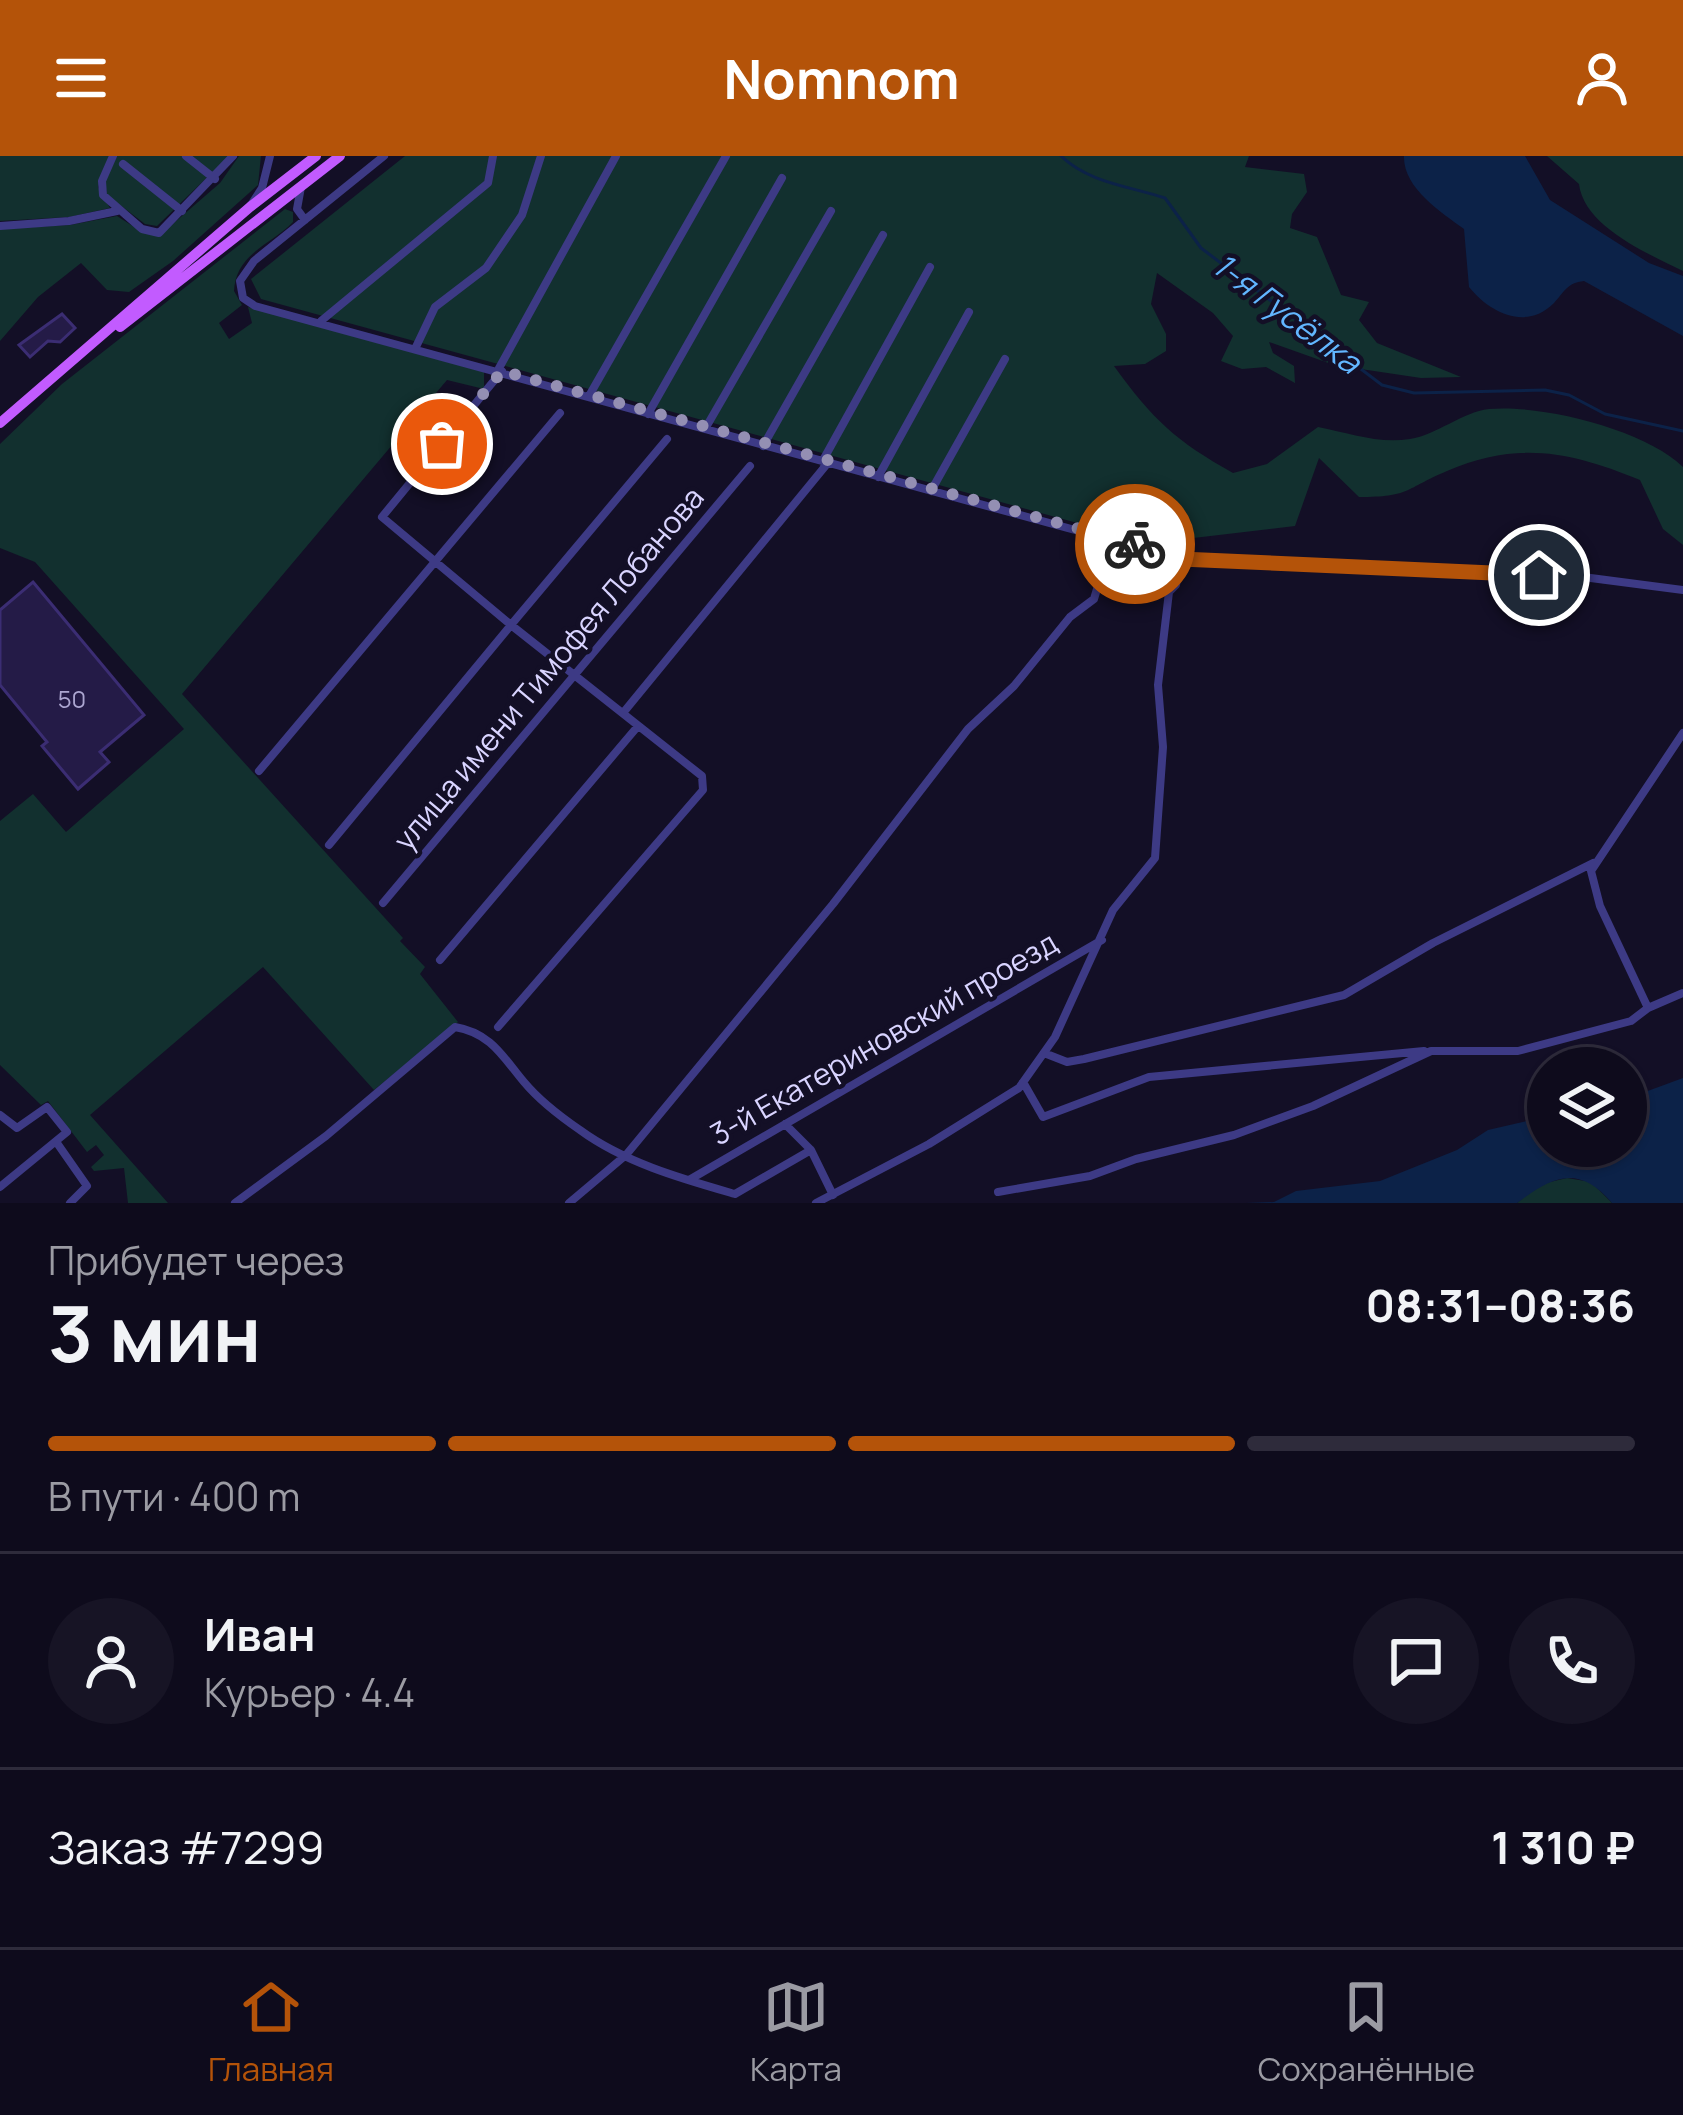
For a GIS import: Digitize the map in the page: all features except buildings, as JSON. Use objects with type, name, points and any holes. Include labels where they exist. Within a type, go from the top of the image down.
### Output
[{"type":"main road","points":[[107,334],[139,316],[269,212],[316,156]]},
{"type":"main road","points":[[0,423],[250,207],[340,156]]},
{"type":"street","points":[[113,156],[101,181],[104,195],[142,229],[159,232],[233,156]]},
{"type":"street","points":[[186,156],[215,179]]},
{"type":"street","points":[[384,156],[244,272],[240,291],[255,306],[1181,559],[1583,577],[1683,590]]},
{"type":"street","points":[[320,322],[488,183],[494,156]]},
{"type":"street","points":[[415,349],[435,307],[486,268],[522,215],[541,156]]},
{"type":"street","points":[[498,1027],[703,790],[704,783],[702,776],[434,564],[382,517],[500,371],[616,156]]},
{"type":"street","points":[[589,396],[726,156]]},
{"type":"street","points":[[250,207],[269,160],[297,180],[297,209],[305,220]]},
{"type":"street","points":[[123,164],[182,211]]},
{"type":"street","points":[[648,414],[782,178]]},
{"type":"street","points":[[269,212],[297,209]]},
{"type":"street","points":[[0,226],[69,221],[119,211]]},
{"type":"street","points":[[705,429],[831,211]]},
{"type":"street","points":[[763,446],[883,236]]},
{"type":"street","points":[[623,713],[825,463],[930,267]]},
{"type":"street","points":[[878,477],[969,312]]},
{"type":"street","points":[[931,491],[1005,358]]},
{"type":"street","points":[[259,772],[560,413]]},
{"type":"street","points":[[329,844],[667,439]]},
{"type":"street","name":"улица имени Тимофея Лобанова","points":[[383,903],[750,466]]},
{"type":"street","points":[[569,1203],[626,1155],[833,904],[968,729],[1014,686],[1070,617],[1094,599],[1106,559],[1103,536]]},
{"type":"street","points":[[816,1203],[929,1144],[1023,1082],[1044,1053],[1113,910],[1155,858],[1163,747],[1159,686],[1169,592],[1177,585],[1181,559]]},
{"type":"street","points":[[440,960],[638,726]]},
{"type":"street","points":[[1044,1053],[1067,1062],[1084,1059],[1344,994],[1433,943],[1593,863],[1683,733]]},
{"type":"street","points":[[1593,863],[1591,883],[1600,907],[1648,1007]]},
{"type":"street","name":"3-й Екатериновский проезд","points":[[688,1180],[1103,939]]},
{"type":"street","points":[[1023,1082],[1043,1118],[1149,1077],[1431,1051],[1518,1051],[1631,1021],[1648,1007],[1683,994]]},
{"type":"street","points":[[235,1203],[326,1136],[455,1027],[471,1030],[501,1048],[538,1097],[595,1141],[688,1180],[735,1194],[811,1150]]},
{"type":"street","points":[[998,1192],[1090,1176],[1136,1159],[1234,1135],[1313,1106],[1431,1051]]},
{"type":"street","points":[[0,1115],[15,1129],[45,1107],[67,1132],[0,1187]]},
{"type":"street","points":[[785,1124],[811,1150],[833,1195]]},
{"type":"street","points":[[57,1143],[87,1186],[70,1203]]},
{"type":"green space","points":[[0,156],[109,156],[98,187],[110,208],[69,217],[0,221]]},
{"type":"green space","points":[[117,156],[229,156],[157,226],[145,224],[107,195],[105,181]]},
{"type":"green space","points":[[239,156],[261,156],[258,185],[173,261],[129,292],[107,290],[81,263],[38,297],[0,341],[0,229],[70,225],[117,216],[142,232],[160,235],[220,183]]},
{"type":"green space","points":[[405,156],[1249,156],[1245,167],[1304,174],[1307,192],[1292,214],[1290,228],[1317,237],[1341,295],[1369,302],[1359,320],[1377,343],[1461,377],[1421,378],[1334,365],[1269,342],[1273,353],[1294,366],[1295,383],[1266,367],[1242,369],[1221,361],[1233,336],[1213,313],[1157,273],[1151,304],[1166,334],[1166,351],[1145,364],[1114,366],[1167,428],[1233,473],[1267,464],[1318,427],[1398,440],[1420,437],[1489,409],[1564,415],[1645,442],[1683,467],[1683,545],[1663,529],[1640,480],[1591,462],[1521,453],[1473,461],[1406,491],[1376,497],[1359,497],[1319,458],[1295,526],[1185,539],[1183,552],[261,299],[251,279]]},
{"type":"green space","points":[[1547,156],[1683,156],[1683,271],[1605,226],[1584,199],[1579,184]]},
{"type":"green space","points":[[285,209],[293,212],[293,222],[248,259],[236,278],[234,291],[242,305],[219,323],[229,339],[252,323],[248,307],[484,372],[484,389],[447,380],[182,694],[403,938],[400,941],[425,967],[420,974],[458,1022],[374,1090],[263,967],[90,1115],[168,1203],[128,1203],[124,1168],[94,1171],[91,1167],[104,1155],[96,1145],[87,1152],[48,1101],[41,1105],[0,1065],[0,821],[33,794],[66,832],[184,729],[35,562],[0,548],[0,444],[62,384]]},
{"type":"green space","points":[[1567,1178],[1591,1182],[1612,1203],[1517,1203],[1537,1185]]},
{"type":"water","points":[[1404,156],[1525,156],[1550,200],[1649,263],[1683,276],[1683,336],[1584,281],[1570,286],[1532,316],[1509,315],[1487,304],[1469,287],[1464,229],[1416,189]]},
{"type":"water","points":[[1683,1078],[1683,1203],[1612,1203],[1588,1182],[1565,1178],[1517,1203],[1246,1203],[1274,1202],[1296,1191],[1380,1181],[1457,1150],[1488,1130],[1527,1121],[1527,1167],[1647,1167],[1647,1091]]},
{"type":"waterway","name":"1-я Гусёлка","points":[[1061,156],[1097,178],[1165,198],[1201,248],[1382,385],[1414,393],[1545,390],[1569,395],[1605,414],[1683,431]]},
{"type":"way so far","points":[[442,444],[502,371],[1135,544]]},
{"type":"route","points":[[1135,544],[1181,559],[1539,575]]}]
